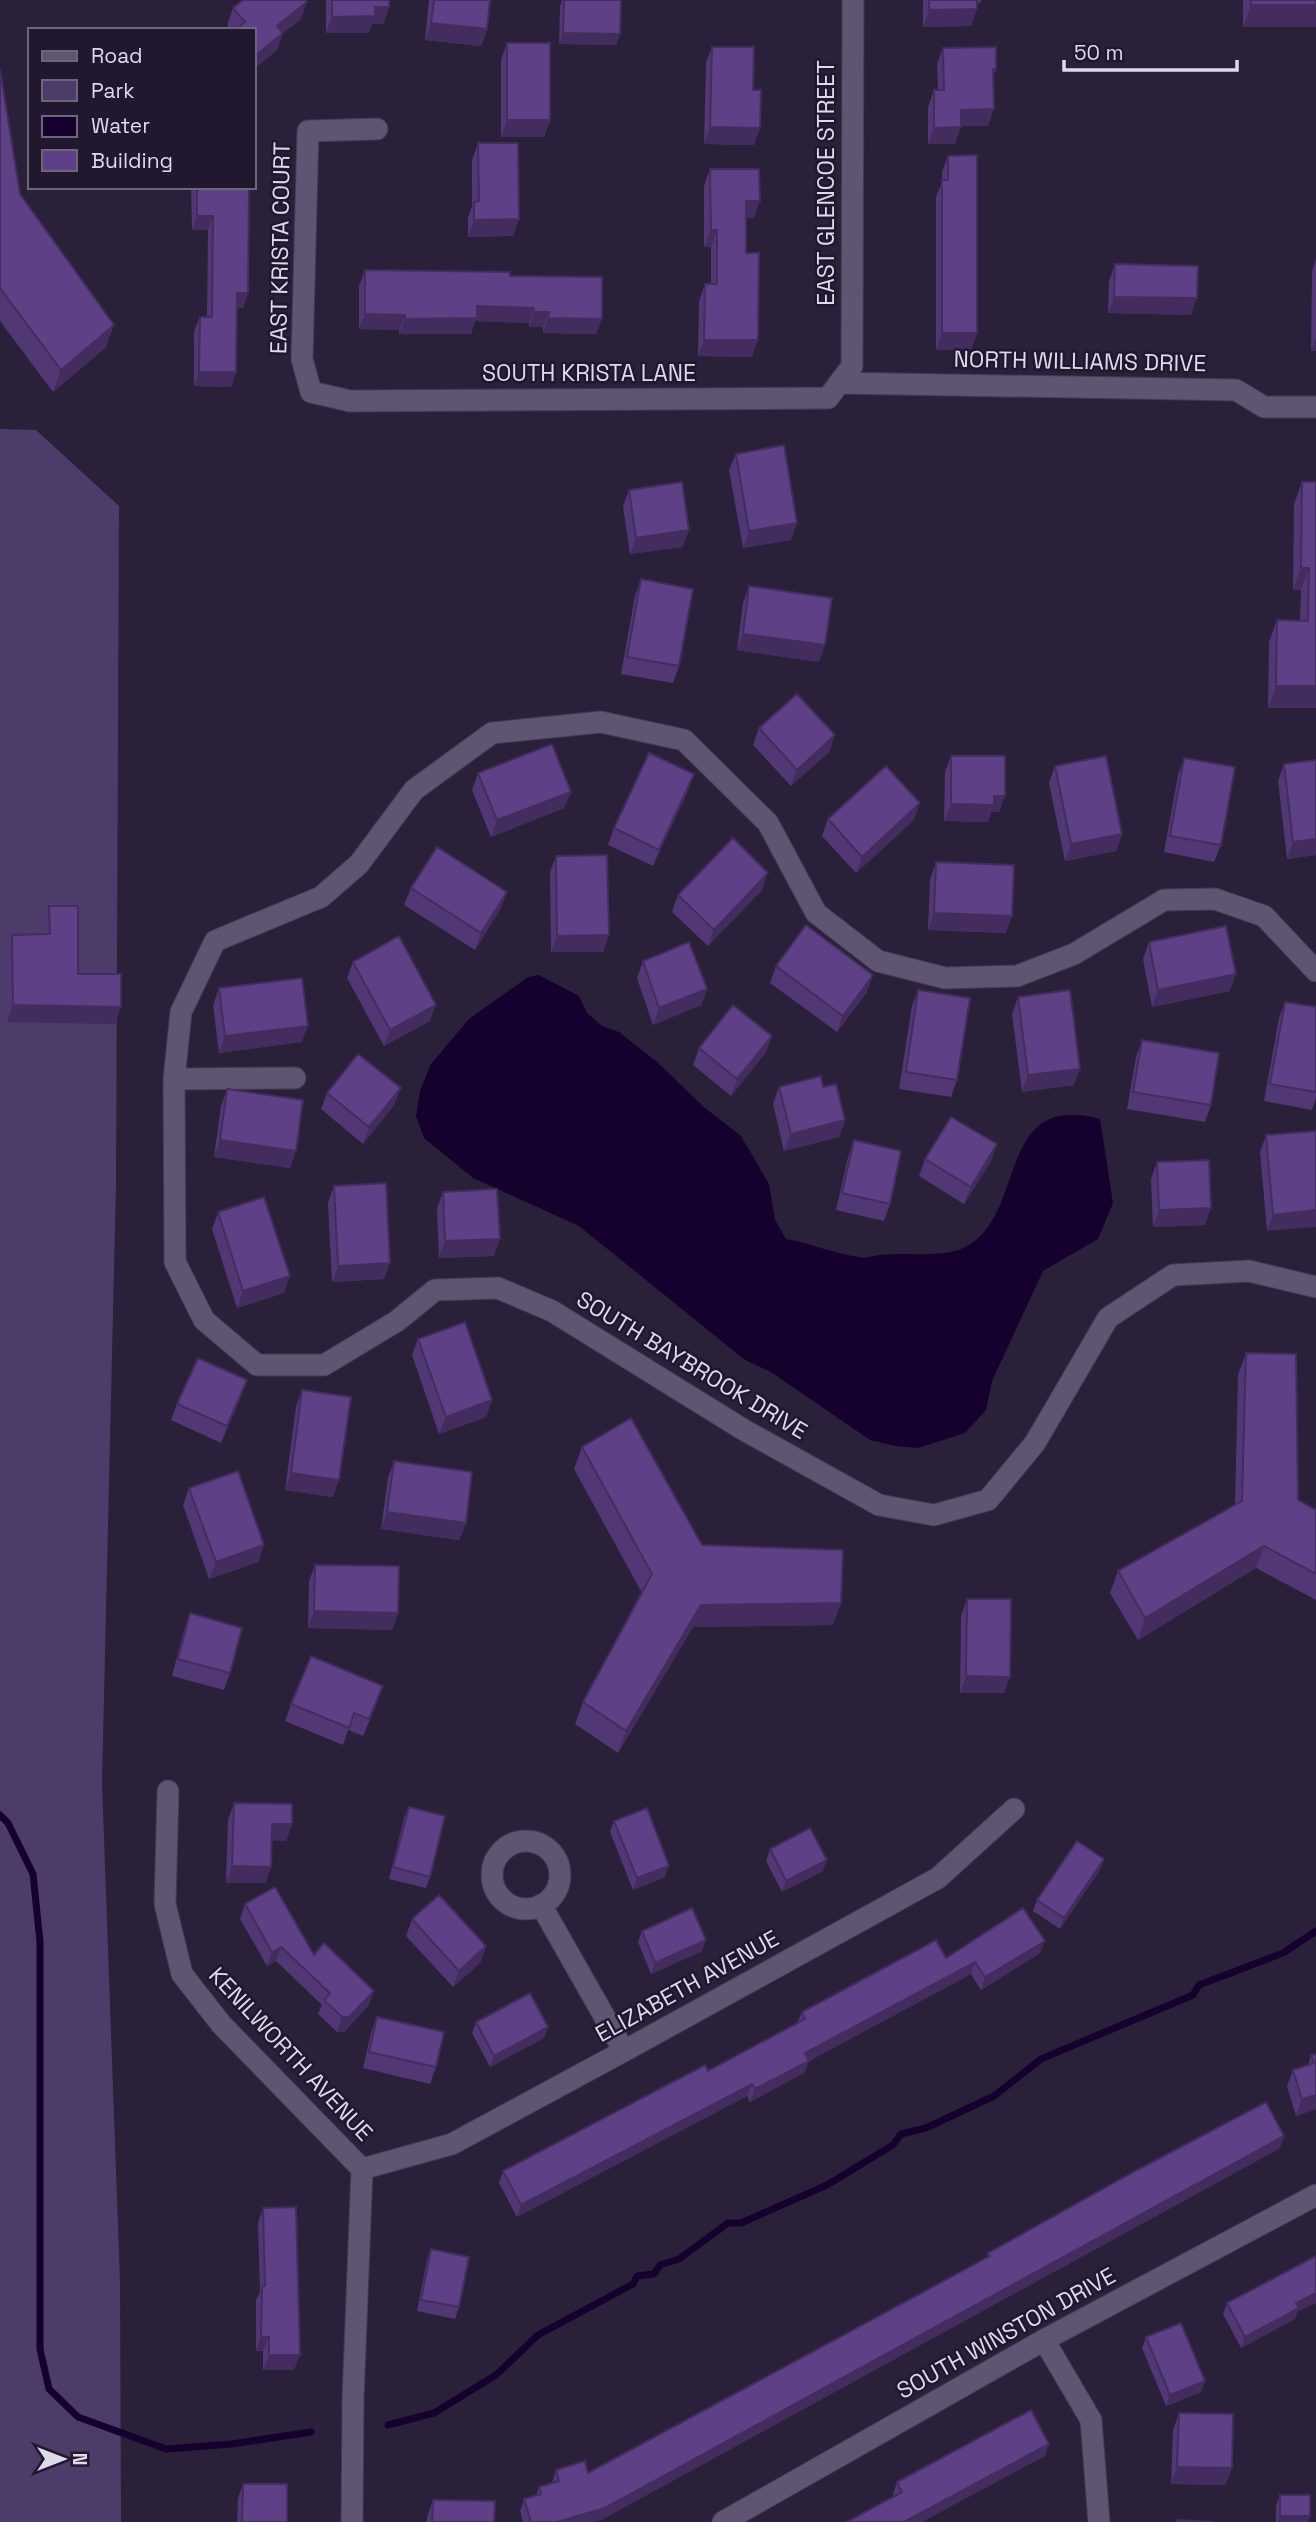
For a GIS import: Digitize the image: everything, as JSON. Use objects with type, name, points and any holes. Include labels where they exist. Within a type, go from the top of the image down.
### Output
[{"type":"street","name":"EAST GLENCOE STREET","points":[[852,366],[853,0]]},
{"type":"street","name":"EAST KRISTA COURT","points":[[311,392],[302,359],[308,131],[377,129]]},
{"type":"street","name":"SOUTH KRISTA LANE","points":[[311,392],[350,401],[828,398],[852,366]]},
{"type":"street","name":"NORTH WILLIAMS DRIVE","points":[[839,383],[1236,390],[1264,407],[1316,407]]},
{"type":"street","name":"SOUTH BAYBROOK DRIVE","points":[[1316,971],[1264,916],[1215,899],[1164,900],[1074,954],[1017,976],[945,978],[878,961],[816,913],[768,823],[684,740],[601,722],[492,733],[414,790],[359,864],[321,897],[215,941],[181,1012],[174,1079],[175,1262],[204,1320],[257,1365],[324,1365],[397,1321],[435,1290],[498,1288],[552,1311],[744,1430],[879,1505],[934,1515],[988,1500],[1035,1443],[1108,1318],[1173,1275],[1249,1271],[1316,1287]]},
{"type":"street","points":[[174,1079],[295,1078]]},
{"type":"street","name":"KENILWORTH AVENUE","points":[[167,1791],[165,1904],[182,1974],[221,2024],[362,2169],[352,2399],[352,2522]]},
{"type":"street","name":"ELIZABETH AVENUE","points":[[362,2169],[452,2144],[624,2052],[937,1878],[1014,1809]]},
{"type":"street","points":[[541,1905],[624,2052]]},
{"type":"street","name":"SOUTH WINSTON DRIVE","points":[[723,2522],[1044,2340],[1316,2195]]},
{"type":"street","points":[[1044,2340],[1091,2420],[1099,2522]]},
{"type":"green space","points":[[0,429],[36,430],[119,506],[116,1185],[102,1782],[120,2282],[121,2522],[0,2522]]},
{"type":"water","points":[[539,975],[579,996],[587,1013],[602,1026],[619,1032],[657,1062],[705,1108],[741,1136],[769,1184],[775,1220],[786,1239],[864,1258],[890,1254],[932,1254],[961,1249],[982,1234],[996,1213],[1026,1140],[1042,1123],[1066,1115],[1100,1119],[1113,1203],[1098,1239],[1043,1271],[992,1381],[986,1410],[965,1433],[918,1448],[870,1440],[771,1372],[745,1360],[579,1226],[473,1178],[424,1138],[416,1116],[420,1091],[431,1064],[469,1019],[528,977]]},
{"type":"building","points":[[243,0],[307,2],[277,26],[283,33],[256,55],[256,28],[238,28],[245,22],[233,8]]},
{"type":"building","points":[[332,0],[389,0],[389,7],[375,7],[375,16],[332,17]]},
{"type":"building","points":[[434,0],[490,0],[487,29],[431,23]]},
{"type":"building","points":[[564,0],[621,0],[620,34],[563,33]]},
{"type":"building","points":[[929,0],[977,0],[977,9],[929,10]]},
{"type":"building","points":[[1251,0],[1316,0],[1316,5],[1251,5]]},
{"type":"building","points":[[507,43],[550,43],[550,120],[507,120]]},
{"type":"building","points":[[712,47],[754,47],[753,90],[761,90],[760,128],[710,127]]},
{"type":"building","points":[[996,47],[996,69],[993,69],[994,109],[961,110],[961,127],[934,128],[934,90],[944,90],[943,48]]},
{"type":"building","points":[[0,69],[20,194],[114,325],[61,370],[0,288]]},
{"type":"building","points":[[478,143],[518,143],[519,219],[474,220],[474,202],[479,201]]},
{"type":"building","points":[[977,155],[977,333],[942,333],[942,180],[948,180],[948,156]]},
{"type":"building","points":[[710,169],[759,169],[760,201],[746,201],[746,253],[759,253],[758,340],[704,340],[705,284],[717,284],[717,230],[711,230]]},
{"type":"building","points":[[197,189],[249,189],[248,293],[237,293],[236,372],[199,372],[200,317],[212,317],[213,216],[197,216]]},
{"type":"building","points":[[1115,264],[1198,266],[1197,298],[1114,297]]},
{"type":"building","points":[[365,270],[510,272],[510,276],[602,277],[602,319],[548,318],[549,312],[534,312],[534,308],[477,306],[477,318],[405,319],[405,315],[365,314]]},
{"type":"building","points":[[784,445],[797,523],[749,531],[736,454]]},
{"type":"building","points":[[682,482],[689,530],[636,538],[629,490]]},
{"type":"building","points":[[1302,482],[1316,482],[1316,686],[1276,686],[1277,620],[1308,621],[1309,568],[1301,568]]},
{"type":"building","points":[[641,579],[693,589],[679,666],[627,657]]},
{"type":"building","points":[[749,586],[832,598],[825,645],[743,634]]},
{"type":"building","points":[[797,694],[835,735],[797,770],[759,728]]},
{"type":"building","points":[[552,744],[571,792],[497,820],[478,773]]},
{"type":"building","points":[[649,753],[694,774],[659,850],[614,828]]},
{"type":"building","points":[[951,756],[1005,756],[1005,796],[994,796],[994,805],[951,804]]},
{"type":"building","points":[[1106,756],[1122,834],[1071,844],[1055,766]]},
{"type":"building","points":[[1184,758],[1235,767],[1221,845],[1170,836]]},
{"type":"building","points":[[1316,760],[1316,839],[1293,842],[1284,764]]},
{"type":"building","points":[[886,766],[920,803],[862,857],[828,819]]},
{"type":"building","points":[[733,838],[768,873],[714,930],[678,895]]},
{"type":"building","points":[[437,847],[507,892],[481,933],[411,888]]},
{"type":"building","points":[[607,855],[609,935],[557,936],[556,856]]},
{"type":"building","points":[[936,862],[1014,865],[1012,916],[934,913]]},
{"type":"building","points":[[49,906],[78,906],[78,974],[121,974],[121,1007],[13,1005],[12,935],[50,934]]},
{"type":"building","points":[[806,925],[873,975],[843,1016],[776,966]]},
{"type":"building","points":[[1226,926],[1236,974],[1158,990],[1149,942]]},
{"type":"building","points":[[399,936],[436,1005],[390,1030],[353,962]]},
{"type":"building","points":[[689,942],[707,989],[659,1008],[643,961]]},
{"type":"building","points":[[302,978],[308,1026],[225,1036],[219,988]]},
{"type":"building","points":[[918,990],[970,998],[957,1080],[906,1072]]},
{"type":"building","points":[[1070,990],[1080,1069],[1028,1075],[1018,997]]},
{"type":"building","points":[[1285,1002],[1316,1007],[1316,1092],[1270,1084]]},
{"type":"building","points":[[733,1005],[772,1036],[737,1079],[699,1048]]},
{"type":"building","points":[[1142,1040],[1219,1053],[1211,1105],[1133,1092]]},
{"type":"building","points":[[358,1054],[401,1088],[369,1127],[327,1093]]},
{"type":"building","points":[[821,1076],[823,1087],[836,1084],[845,1120],[791,1134],[779,1087]]},
{"type":"building","points":[[227,1089],[303,1100],[296,1151],[220,1140]]},
{"type":"building","points":[[951,1117],[997,1144],[971,1187],[925,1159]]},
{"type":"building","points":[[1316,1131],[1316,1210],[1273,1215],[1266,1135]]},
{"type":"building","points":[[854,1140],[901,1151],[890,1204],[842,1193]]},
{"type":"building","points":[[1209,1160],[1211,1208],[1159,1210],[1157,1162]]},
{"type":"building","points":[[386,1183],[390,1263],[338,1266],[334,1186]]},
{"type":"building","points":[[497,1189],[500,1239],[445,1241],[443,1192]]},
{"type":"building","points":[[264,1197],[290,1276],[243,1291],[218,1212]]},
{"type":"building","points":[[465,1322],[492,1400],[446,1417],[418,1339]]},
{"type":"building","points":[[1246,1353],[1296,1354],[1298,1500],[1316,1510],[1316,1574],[1264,1546],[1145,1618],[1118,1571],[1242,1501]]},
{"type":"building","points":[[198,1358],[247,1380],[227,1426],[177,1404]]},
{"type":"building","points":[[302,1390],[351,1397],[339,1480],[291,1473]]},
{"type":"building","points":[[631,1418],[702,1545],[843,1550],[841,1603],[701,1605],[626,1731],[583,1702],[652,1574],[582,1447]]},
{"type":"building","points":[[394,1461],[472,1472],[466,1523],[387,1512]]},
{"type":"building","points":[[238,1471],[264,1545],[216,1562],[189,1488]]},
{"type":"building","points":[[315,1565],[399,1566],[398,1613],[314,1611]]},
{"type":"building","points":[[967,1599],[1011,1599],[1010,1677],[966,1676]]},
{"type":"building","points":[[190,1613],[242,1628],[230,1673],[178,1659]]},
{"type":"building","points":[[311,1656],[383,1686],[369,1719],[354,1713],[349,1728],[291,1704]]},
{"type":"building","points":[[234,1803],[292,1804],[292,1824],[272,1824],[271,1867],[232,1866]]},
{"type":"building","points":[[409,1807],[445,1816],[430,1877],[393,1867]]},
{"type":"building","points":[[647,1808],[669,1866],[637,1878],[614,1821]]},
{"type":"building","points":[[810,1828],[827,1860],[786,1881],[770,1849]]},
{"type":"building","points":[[1077,1841],[1104,1859],[1064,1918],[1037,1900]]},
{"type":"building","points":[[275,1887],[314,1955],[324,1943],[374,1991],[349,2017],[342,2017],[324,2000],[330,1993],[281,1947],[272,1952],[245,1904]]},
{"type":"building","points":[[439,1895],[486,1946],[459,1971],[412,1919]]},
{"type":"building","points":[[692,1908],[706,1940],[655,1963],[642,1931]]},
{"type":"building","points":[[1023,1908],[1045,1941],[985,1977],[975,1962],[805,2053],[809,2061],[755,2089],[752,2084],[521,2205],[503,2171],[705,2065],[708,2071],[805,2019],[802,2012],[936,1940],[946,1958]]},
{"type":"building","points":[[530,1993],[548,2027],[494,2056],[476,2022]]},
{"type":"building","points":[[377,2017],[444,2032],[436,2067],[369,2052]]},
{"type":"building","points":[[1316,2054],[1316,2095],[1302,2099],[1293,2070],[1314,2063],[1311,2055]]},
{"type":"building","points":[[1266,2102],[1284,2136],[605,2508],[557,2522],[531,2522],[524,2499],[541,2494],[539,2487],[559,2481],[556,2470],[585,2461],[588,2473],[990,2256],[988,2253]]},
{"type":"building","points":[[296,2207],[300,2355],[269,2355],[269,2337],[261,2337],[262,2286],[265,2286],[263,2208]]},
{"type":"building","points":[[431,2249],[469,2257],[459,2307],[421,2300]]},
{"type":"building","points":[[1316,2256],[1316,2293],[1296,2303],[1299,2308],[1245,2337],[1227,2303]]},
{"type":"building","points":[[1181,2323],[1205,2381],[1170,2395],[1146,2337]]},
{"type":"building","points":[[1031,2410],[1049,2444],[904,2522],[847,2522],[902,2492],[897,2482]]},
{"type":"building","points":[[1179,2413],[1233,2414],[1232,2468],[1177,2467]]},
{"type":"building","points":[[243,2484],[287,2484],[287,2522],[242,2522]]},
{"type":"building","points":[[1280,2495],[1310,2495],[1310,2516],[1280,2516]]},
{"type":"building","points":[[433,2500],[495,2501],[494,2522],[432,2522]]},
{"type":"building","points":[[1177,2520],[1213,2522],[1177,2522]]},
{"type":"waterway","points":[[0,1815],[8,1823],[33,1874],[40,1942],[40,2349],[49,2389],[78,2417],[166,2449],[232,2444],[311,2432]]},
{"type":"waterway","points":[[388,2425],[434,2413],[496,2375],[538,2335],[633,2284],[637,2276],[654,2274],[660,2265],[679,2259],[728,2223],[741,2223],[827,2185],[893,2145],[901,2134],[926,2128],[994,2096],[1041,2059],[1193,1995],[1199,1985],[1283,1953],[1316,1931]]}]
